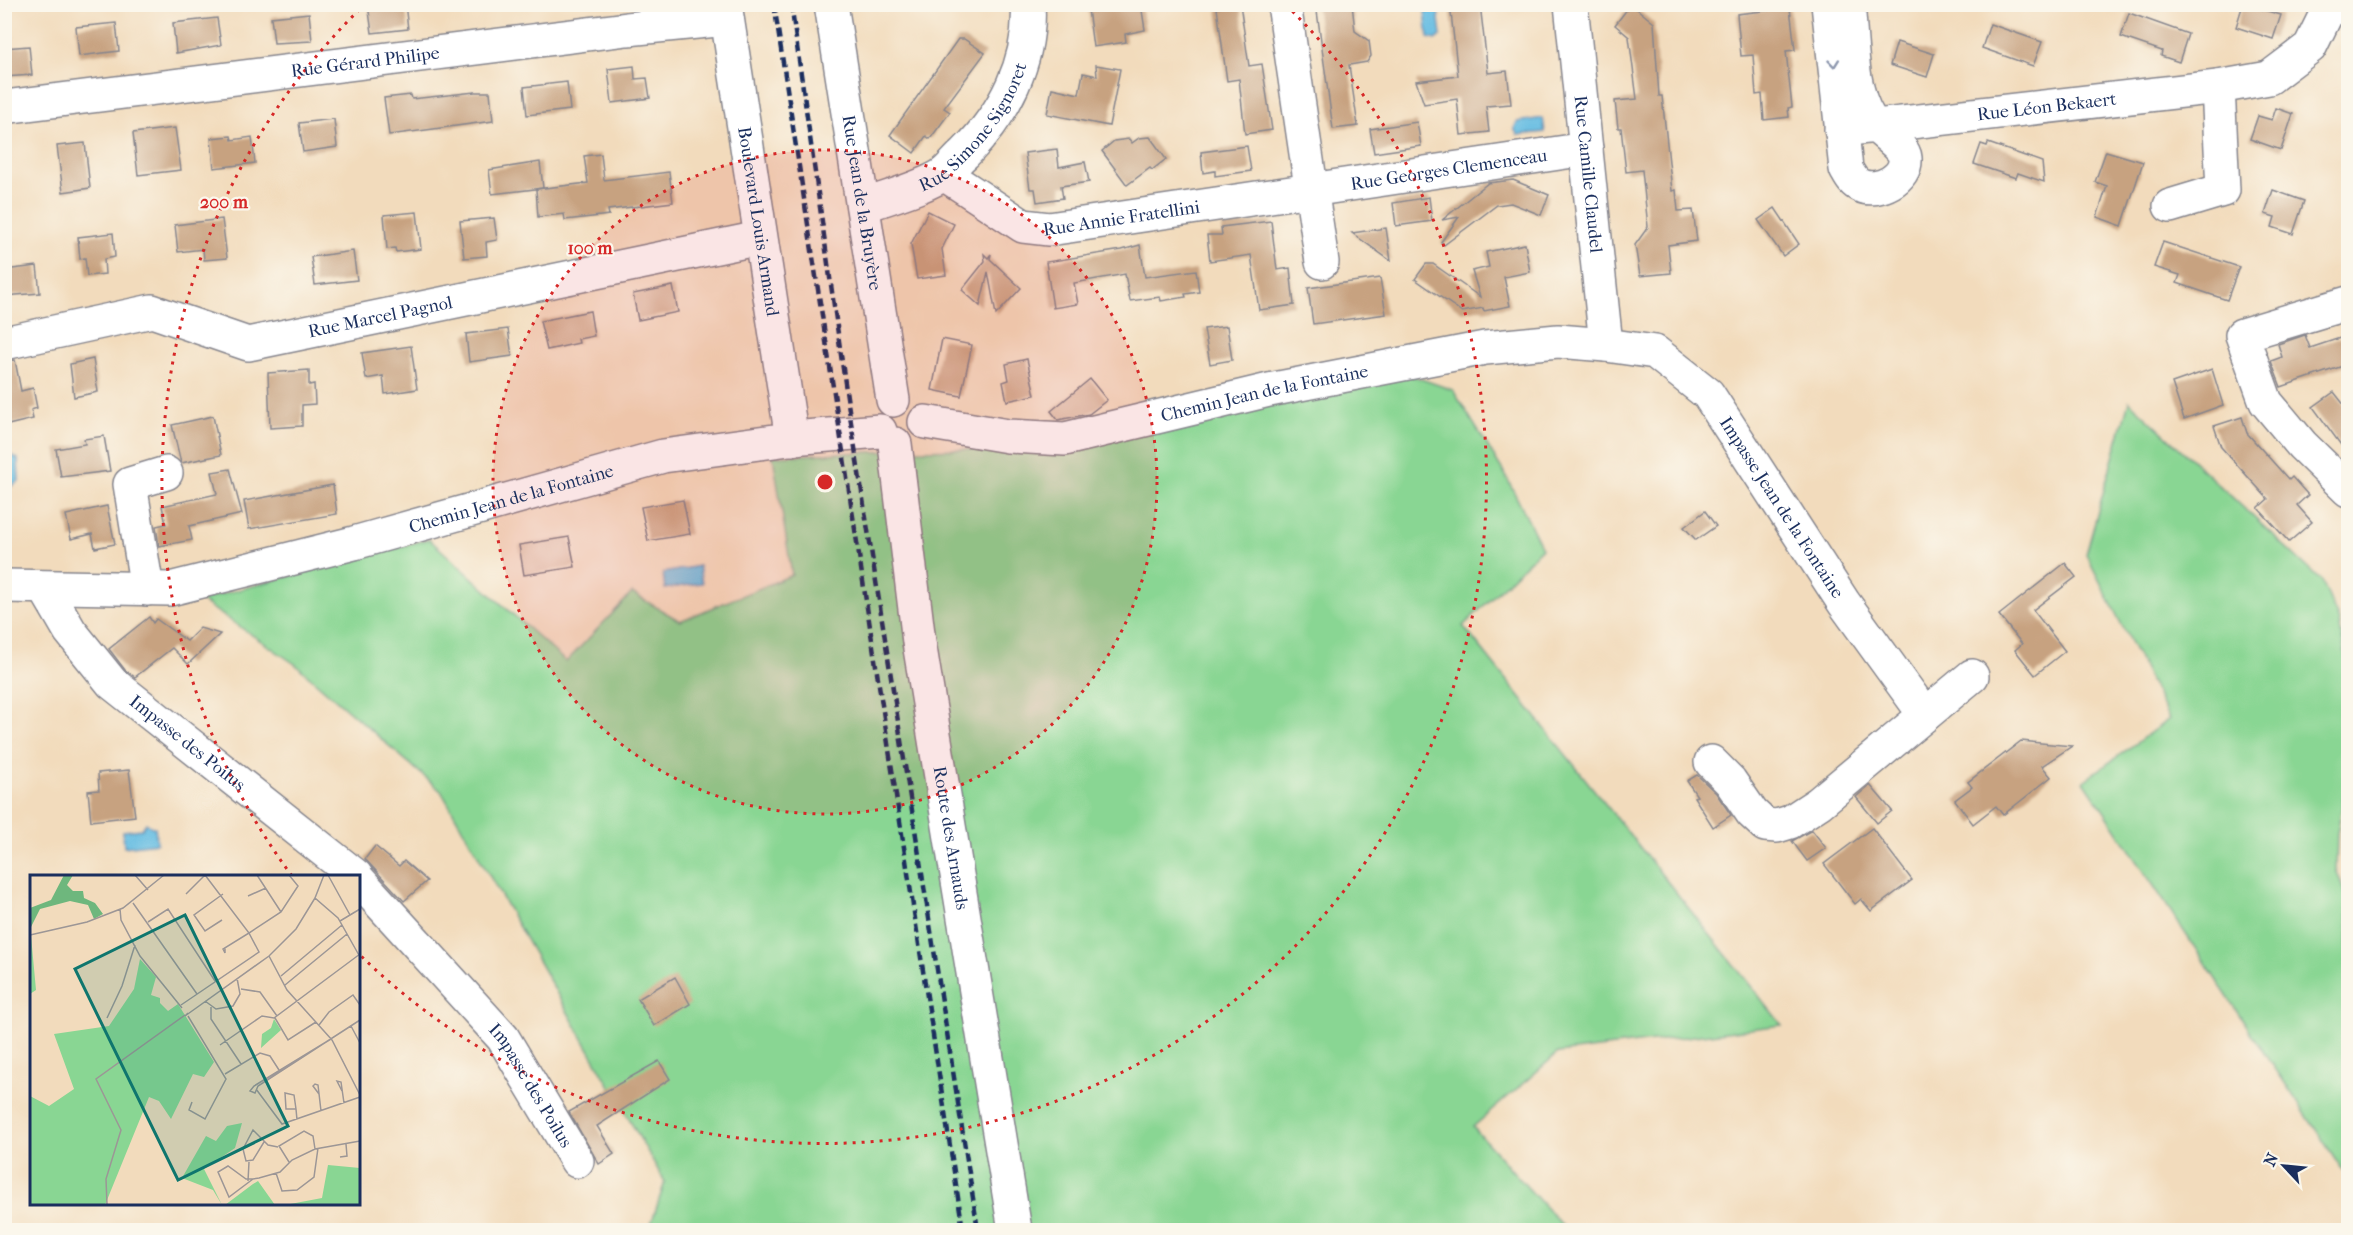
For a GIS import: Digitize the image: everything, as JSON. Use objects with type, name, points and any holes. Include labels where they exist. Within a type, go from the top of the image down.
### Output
[{"type":"street","name":"Rue Jean de la Bruyère","points":[[831,4],[893,400]]},
{"type":"street","name":"Rue Simone Signoret","points":[[863,206],[899,194],[944,174],[982,136],[1008,97],[1023,57],[1030,23],[1028,4]]},
{"type":"street","points":[[1284,4],[1322,262]]},
{"type":"street","name":"Rue Camille Claudel","points":[[1570,4],[1606,345]]},
{"type":"street","points":[[1828,4],[1846,169],[1851,180],[1861,186],[1872,188],[1891,182],[1899,176],[1905,167],[1905,156],[1899,145],[1876,126],[1864,110],[1858,95],[1848,4]]},
{"type":"street","name":"Rue Léon Bekaert","points":[[1876,126],[2218,87],[2269,78],[2310,47],[2331,4]]},
{"type":"street","name":"Rue Gérard Philipe","points":[[4,107],[605,32],[726,12]]},
{"type":"street","name":"Boulevard Louis Armand","points":[[726,12],[792,439]]},
{"type":"street","points":[[2170,206],[2223,190],[2218,87]]},
{"type":"street","points":[[1841,130],[1876,126]]},
{"type":"street","name":"Rue Georges Clemenceau","points":[[1312,190],[1586,148]]},
{"type":"street","name":"Rue Annie Fratellini","points":[[944,174],[1023,226],[1036,229],[1312,190]]},
{"type":"street","name":"Rue Marcel Pagnol","points":[[4,343],[153,311],[248,344],[760,238]]},
{"type":"street","points":[[2349,303],[2242,335],[2266,402],[2302,445],[2349,490]]},
{"type":"street","name":"Chemin Jean de la Fontaine","points":[[925,422],[1008,436],[1065,439],[1269,390],[1485,348],[1558,341],[1606,345]]},
{"type":"street","name":"Impasse Jean de la Fontaine","points":[[1606,345],[1655,352],[1708,394],[1844,603],[1925,715]]},
{"type":"street","points":[[907,399],[915,402],[924,413],[925,422],[924,430],[911,444],[888,438],[879,424],[881,412],[893,400],[907,399]]},
{"type":"street","name":"Chemin Jean de la Fontaine","points":[[4,586],[170,589],[354,543],[663,456],[792,439],[888,438]]},
{"type":"street","name":"Route des Arnauds","points":[[888,438],[1015,1230]]},
{"type":"street","points":[[147,589],[130,484],[166,473]]},
{"type":"street","name":"Impasse des Poilus","points":[[45,588],[70,631],[112,683],[353,875]]},
{"type":"street","points":[[1711,762],[1730,782],[1752,813],[1765,825],[1777,826],[1790,822],[1819,803],[1972,676]]},
{"type":"street","name":"Impasse des Poilus","points":[[360,881],[503,1038],[577,1161]]},
{"type":"green space","points":[[1404,373],[1453,390],[1505,474],[1542,548],[1463,626],[1782,1025],[1558,1053],[1473,1127],[1566,1230],[649,1230],[665,1182],[441,791],[295,664],[200,600],[429,539],[566,662],[632,593],[680,621],[792,575],[773,456],[1082,447]]},
{"type":"green space","points":[[2129,401],[2322,581],[2339,621],[2348,672],[2348,773],[2337,833],[2336,870],[2348,900],[2348,1178],[2084,781],[2169,719],[2086,554]]},
{"type":"water","points":[[1438,10],[1441,36],[1435,40],[1428,38],[1425,11]]},
{"type":"water","points":[[1543,118],[1545,132],[1518,135],[1514,129],[1517,122]]},
{"type":"water","points":[[11,455],[18,459],[19,481],[12,486],[6,481],[5,460]]},
{"type":"water","points":[[699,566],[702,583],[665,589],[663,573]]},
{"type":"water","points":[[146,823],[155,827],[157,843],[124,847],[123,831],[142,829]]},
{"type":"building","points":[[368,4],[405,4],[408,29],[372,33]]},
{"type":"building","points":[[1117,4],[1141,4],[1145,30],[1125,34],[1126,42],[1093,47],[1088,9]]},
{"type":"building","points":[[1240,4],[1249,66],[1262,64],[1272,130],[1245,134],[1239,79],[1227,81],[1217,8]]},
{"type":"building","points":[[1316,4],[1352,4],[1355,31],[1369,41],[1371,56],[1367,62],[1349,65],[1358,126],[1333,129]]},
{"type":"building","points":[[1450,4],[1480,4],[1488,73],[1507,71],[1511,104],[1486,106],[1489,132],[1461,135],[1457,99],[1424,104],[1416,81],[1458,76]]},
{"type":"building","points":[[1631,4],[1654,23],[1659,96],[1662,96],[1672,191],[1676,190],[1678,211],[1693,210],[1697,241],[1668,245],[1671,273],[1640,276],[1635,245],[1648,227],[1642,170],[1626,172],[1615,101],[1637,99],[1629,37],[1615,25]]},
{"type":"building","points":[[2243,4],[2281,15],[2273,39],[2236,27]]},
{"type":"building","points":[[1790,8],[1795,50],[1786,51],[1792,107],[1788,108],[1789,117],[1764,120],[1762,94],[1756,95],[1753,55],[1741,56],[1737,14]]},
{"type":"building","points":[[309,13],[312,41],[274,43],[271,17]]},
{"type":"building","points":[[2129,13],[2188,34],[2179,62],[2161,56],[2162,51],[2121,37]]},
{"type":"building","points":[[217,18],[221,45],[176,53],[173,23]]},
{"type":"building","points":[[116,23],[119,51],[79,56],[76,27]]},
{"type":"building","points":[[1990,24],[2042,42],[2033,66],[1982,48]]},
{"type":"building","points":[[958,39],[964,39],[985,53],[944,108],[950,112],[930,139],[926,136],[914,153],[890,135]]},
{"type":"building","points":[[1897,42],[1934,54],[1927,77],[1890,65]]},
{"type":"building","points":[[29,46],[32,75],[4,77],[4,48]]},
{"type":"building","points":[[1096,65],[1120,69],[1109,126],[1047,114],[1052,88],[1079,94],[1083,73],[1097,76]]},
{"type":"building","points":[[634,66],[635,79],[647,78],[650,98],[612,103],[608,69]]},
{"type":"building","points":[[567,82],[570,110],[527,115],[524,87]]},
{"type":"building","points":[[490,92],[493,121],[389,135],[384,98],[411,95],[412,99]]},
{"type":"building","points":[[2276,108],[2293,114],[2281,150],[2250,139],[2258,116],[2272,120]]},
{"type":"building","points":[[334,119],[337,147],[303,152],[299,123]]},
{"type":"building","points":[[1417,122],[1421,146],[1374,153],[1370,129]]},
{"type":"building","points":[[175,128],[181,170],[138,175],[133,133]]},
{"type":"building","points":[[231,136],[232,140],[252,137],[255,163],[214,168],[211,138]]},
{"type":"building","points":[[1150,137],[1166,159],[1127,185],[1102,151],[1114,141],[1129,139],[1132,143],[1139,138]]},
{"type":"building","points":[[85,143],[90,188],[63,192],[57,146]]},
{"type":"building","points":[[1988,143],[2042,162],[2044,182],[2018,173],[2016,178],[1974,164],[1981,144],[1987,146]]},
{"type":"building","points":[[1247,146],[1251,171],[1215,176],[1215,171],[1203,173],[1201,152]]},
{"type":"building","points":[[1057,149],[1059,167],[1085,162],[1089,182],[1061,186],[1063,198],[1037,202],[1035,189],[1030,189],[1025,153]]},
{"type":"building","points":[[2106,151],[2143,162],[2122,226],[2097,217],[2107,186],[2095,182]]},
{"type":"building","points":[[601,154],[604,180],[669,172],[673,202],[608,210],[609,215],[565,220],[564,214],[538,217],[536,189],[588,183],[584,156]]},
{"type":"building","points":[[540,162],[543,188],[492,194],[489,170]]},
{"type":"building","points":[[1513,180],[1549,195],[1541,215],[1511,203],[1497,205],[1444,245],[1441,242],[1459,217],[1442,220],[1488,183]]},
{"type":"building","points":[[2273,190],[2304,201],[2293,234],[2272,227],[2275,217],[2265,214]]},
{"type":"building","points":[[1429,197],[1432,221],[1396,226],[1393,203]]},
{"type":"building","points":[[1775,208],[1799,244],[1783,256],[1758,220]]},
{"type":"building","points":[[928,211],[954,224],[942,249],[946,275],[917,279],[911,244]]},
{"type":"building","points":[[417,212],[421,249],[396,252],[395,248],[387,249],[384,215]]},
{"type":"building","points":[[494,218],[497,240],[486,242],[487,256],[464,258],[460,221]]},
{"type":"building","points":[[222,219],[227,258],[204,260],[203,249],[178,252],[175,225]]},
{"type":"building","points":[[1271,221],[1277,270],[1290,268],[1294,305],[1259,310],[1251,255],[1210,261],[1207,235],[1222,235],[1221,227]]},
{"type":"building","points":[[1386,228],[1391,261],[1352,233]]},
{"type":"building","points":[[113,233],[115,257],[104,259],[105,274],[87,276],[85,258],[80,259],[78,237]]},
{"type":"building","points":[[2163,242],[2239,267],[2227,300],[2177,283],[2180,275],[2154,267]]},
{"type":"building","points":[[1525,244],[1530,272],[1504,277],[1510,306],[1462,312],[1415,279],[1426,264],[1433,264],[1480,297],[1472,271],[1489,267],[1486,252]]},
{"type":"building","points":[[1140,245],[1145,277],[1196,270],[1199,292],[1185,294],[1186,297],[1161,301],[1160,297],[1130,301],[1125,274],[1074,283],[1078,304],[1053,308],[1046,262]]},
{"type":"building","points":[[353,251],[357,280],[315,285],[311,257]]},
{"type":"building","points":[[984,254],[988,258],[991,254],[990,259],[1021,288],[996,315],[988,272],[980,306],[962,290],[985,261]]},
{"type":"building","points":[[37,266],[40,293],[4,296],[4,270]]},
{"type":"building","points":[[1380,278],[1386,314],[1313,324],[1308,288]]},
{"type":"building","points":[[673,286],[678,312],[638,320],[633,294]]},
{"type":"building","points":[[590,311],[594,336],[578,339],[579,343],[547,350],[540,321]]},
{"type":"building","points":[[1227,326],[1232,360],[1210,364],[1204,329]]},
{"type":"building","points":[[508,329],[512,356],[469,362],[466,334]]},
{"type":"building","points":[[2305,335],[2310,348],[2349,335],[2349,364],[2281,387],[2271,361],[2282,357],[2278,344]]},
{"type":"building","points":[[942,339],[972,345],[961,396],[932,390]]},
{"type":"building","points":[[411,346],[417,389],[385,394],[383,376],[366,379],[362,353]]},
{"type":"building","points":[[93,359],[98,392],[74,397],[70,364]]},
{"type":"building","points":[[1027,359],[1035,395],[1007,401],[1003,382],[1009,380],[1006,364]]},
{"type":"building","points":[[15,360],[21,391],[33,388],[37,408],[31,410],[33,419],[4,426],[4,361]]},
{"type":"building","points":[[2212,369],[2223,405],[2184,419],[2172,383]]},
{"type":"building","points":[[309,370],[309,385],[314,384],[315,404],[302,405],[302,426],[270,428],[268,373]]},
{"type":"building","points":[[1090,379],[1107,400],[1089,414],[1058,420],[1051,411]]},
{"type":"building","points":[[2334,392],[2349,411],[2349,456],[2313,407]]},
{"type":"building","points":[[213,416],[221,455],[181,463],[172,425]]},
{"type":"building","points":[[2242,417],[2247,433],[2289,480],[2292,477],[2308,495],[2297,505],[2312,522],[2289,542],[2258,508],[2268,499],[2221,447],[2214,426]]},
{"type":"building","points":[[104,436],[110,471],[61,477],[56,449],[85,444],[84,439]]},
{"type":"building","points":[[230,469],[242,514],[189,526],[192,540],[159,546],[156,526],[166,524],[162,506],[217,494],[212,472]]},
{"type":"building","points":[[333,485],[337,514],[249,529],[244,501]]},
{"type":"building","points":[[683,500],[690,534],[648,541],[641,507]]},
{"type":"building","points":[[107,506],[115,544],[95,548],[92,534],[71,539],[66,515]]},
{"type":"building","points":[[1705,511],[1716,526],[1696,540],[1684,527]]},
{"type":"building","points":[[569,537],[575,567],[524,575],[519,545]]},
{"type":"building","points":[[2065,563],[2076,577],[2033,610],[2065,651],[2035,675],[2015,650],[2022,644],[1999,615]]},
{"type":"building","points":[[149,617],[153,623],[156,619],[187,641],[200,628],[220,634],[188,664],[172,648],[135,677],[125,670],[109,649]]},
{"type":"building","points":[[2021,741],[2072,746],[2042,766],[2051,777],[2003,815],[1996,806],[1973,824],[1955,800],[1972,787],[1968,782]]},
{"type":"building","points":[[129,770],[135,816],[91,821],[88,791],[99,790],[98,773]]},
{"type":"building","points":[[1697,775],[1716,793],[1731,815],[1713,827],[1687,781]]},
{"type":"building","points":[[1870,785],[1892,811],[1877,823],[1856,797]]},
{"type":"building","points":[[1872,828],[1912,880],[1871,911],[1861,899],[1855,904],[1824,864]]},
{"type":"building","points":[[1812,830],[1826,848],[1807,861],[1792,841]]},
{"type":"building","points":[[375,846],[399,866],[404,861],[427,881],[404,901],[365,859]]},
{"type":"building","points":[[675,977],[690,1004],[654,1026],[638,999]]},
{"type":"building","points":[[659,1061],[670,1079],[597,1126],[614,1154],[599,1164],[569,1112]]},
{"type":"railway","points":[[774,4],[963,1230]]},
{"type":"railway","points":[[791,4],[847,397],[978,1230]]}]
